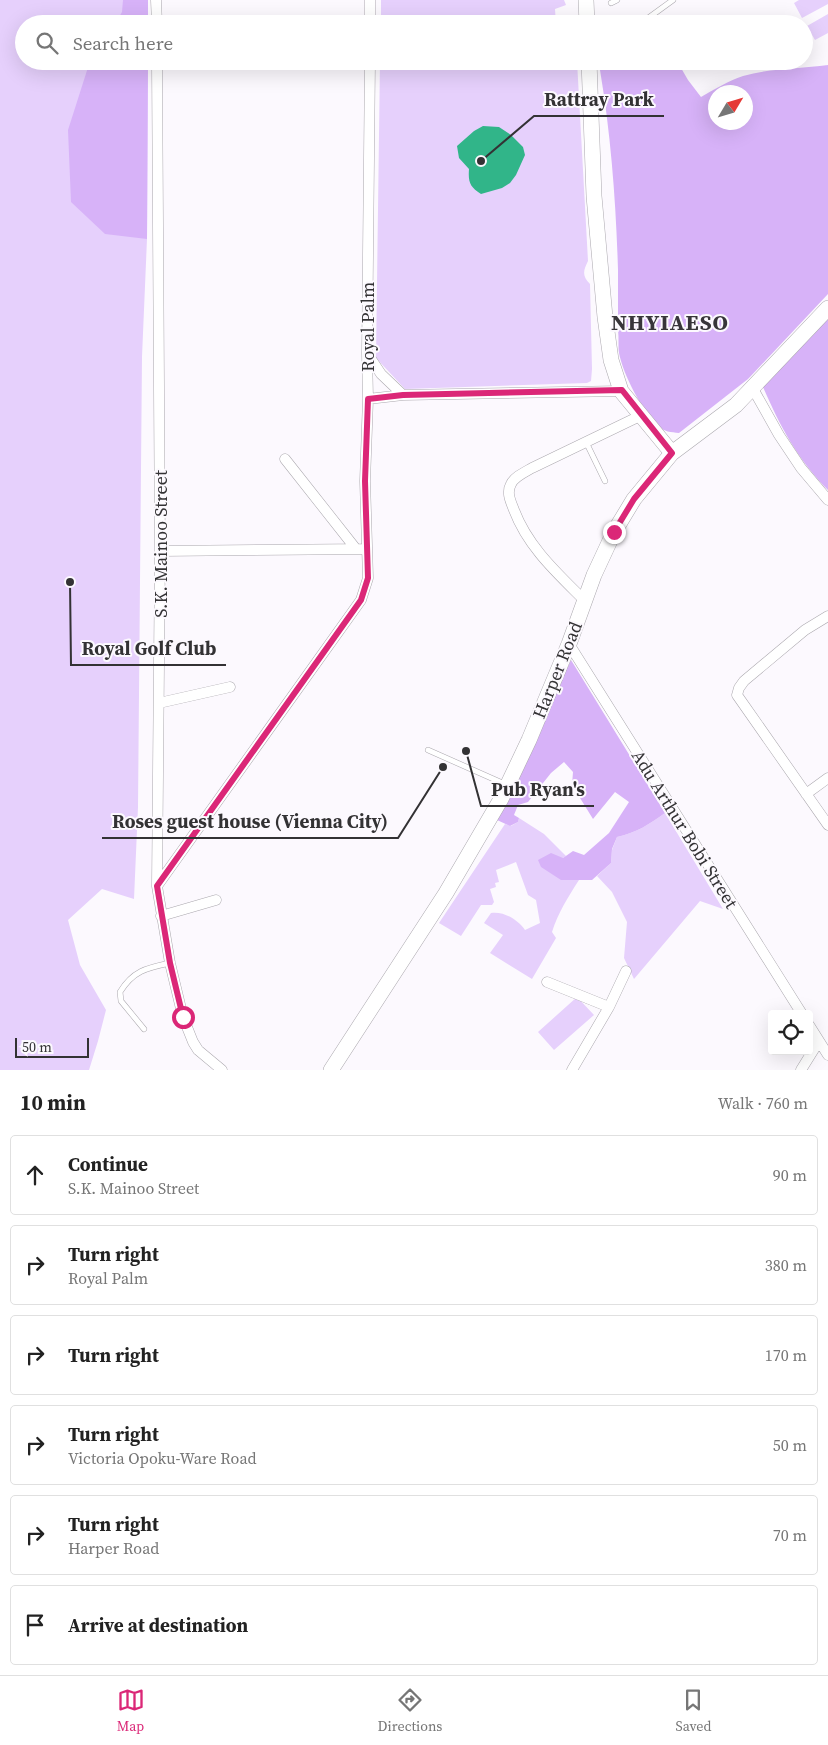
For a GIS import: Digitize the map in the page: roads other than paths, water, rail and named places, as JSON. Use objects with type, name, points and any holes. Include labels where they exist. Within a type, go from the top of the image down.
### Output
[{"type":"main road","points":[[586,0],[587,15]]},
{"type":"main road","points":[[589,70],[594,196],[605,317],[611,360],[622,390],[672,453]]},
{"type":"main road","name":"Harper Road","points":[[331,1070],[446,893],[501,799],[529,740],[569,644],[594,575],[614,532],[634,499],[672,453],[736,405],[828,308]]},
{"type":"street","points":[[156,0],[157,15]]},
{"type":"street","points":[[370,0],[370,15]]},
{"type":"street","name":"S.K. Mainoo Street","points":[[157,70],[160,551],[157,886],[170,963],[183,1017],[192,1042],[210,1061],[222,1070]]},
{"type":"street","name":"Royal Palm","points":[[157,886],[361,600],[368,578],[365,481],[368,399],[370,70]]},
{"type":"street","points":[[367,353],[381,374],[403,395]]},
{"type":"street","points":[[752,388],[779,435],[801,468],[828,500]]},
{"type":"street","points":[[368,399],[403,395],[622,390]]},
{"type":"street","points":[[584,600],[542,559],[520,526],[509,496],[511,483],[521,474],[642,415]]},
{"type":"street","points":[[285,459],[356,549]]},
{"type":"street","points":[[160,551],[367,549]]},
{"type":"street","points":[[828,616],[805,630],[744,681],[737,695],[828,825]]},
{"type":"street","name":"Adu Arthur Bobi Street","points":[[569,644],[799,1010]]},
{"type":"street","points":[[159,703],[230,687]]},
{"type":"street","points":[[806,794],[828,778]]},
{"type":"street","points":[[161,916],[216,900]]},
{"type":"street","points":[[572,1070],[609,1007],[626,971]]},
{"type":"street","points":[[546,982],[609,1007]]},
{"type":"street","points":[[813,1031],[828,1055]]},
{"type":"street","points":[[801,1070],[819,1041]]},
{"type":"lane","points":[[611,3],[617,0]]},
{"type":"lane","points":[[650,15],[665,2],[672,0]]},
{"type":"lane","points":[[586,442],[606,481]]},
{"type":"lane","points":[[428,750],[507,785]]},
{"type":"lane","points":[[144,1029],[121,1001],[120,992],[134,974],[151,967],[170,963]]},
{"type":"place","name":"Rattray Park","points":[[481,161]]},
{"type":"place","name":"Royal Golf Club","points":[[70,582]]},
{"type":"place","name":"Pub Ryan's","points":[[466,751]]},
{"type":"place","name":"Roses guest house (Vienna City)","points":[[443,767]]},
{"type":"district","name":"NHYIAESO","points":[[670,322]]}]
